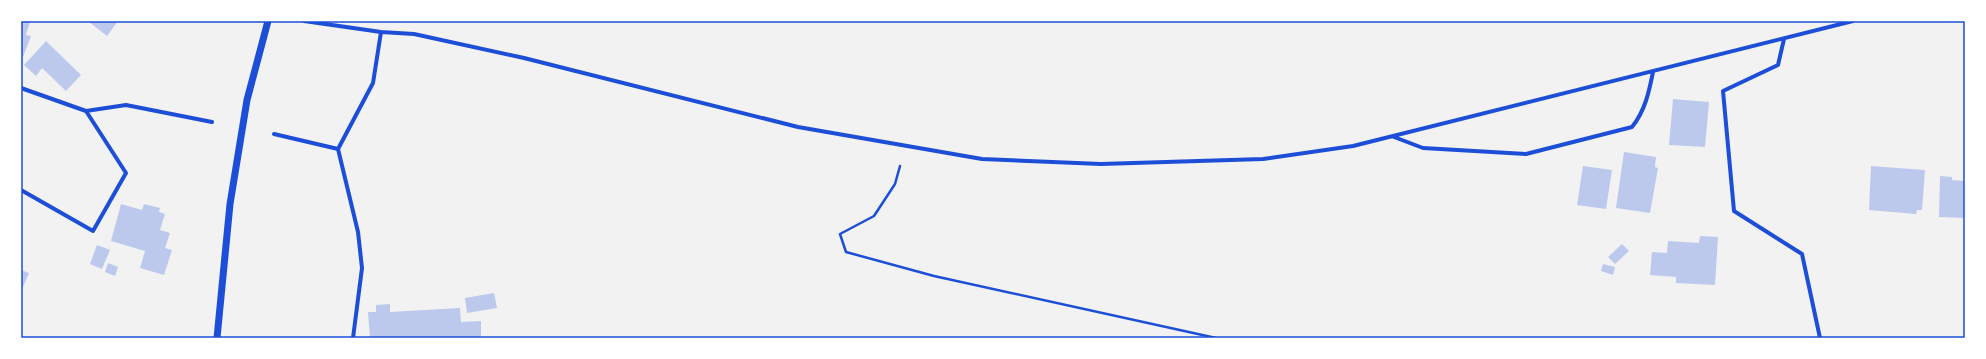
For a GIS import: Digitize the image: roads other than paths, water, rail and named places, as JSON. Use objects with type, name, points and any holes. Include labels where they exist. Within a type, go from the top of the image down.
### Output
[{"type":"street","points":[[217,338],[230,204],[247,100],[268,21]]},
{"type":"street","points":[[304,21],[381,32],[414,34],[517,56],[798,127],[982,159],[1101,164],[1263,159],[1353,146],[1394,137],[1853,21]]},
{"type":"street","points":[[353,338],[362,268],[358,232],[338,149],[373,83],[381,32]]},
{"type":"street","points":[[1784,39],[1778,65],[1723,91],[1734,211],[1802,254],[1820,338]]},
{"type":"street","points":[[1394,137],[1423,148],[1526,154],[1632,127],[1640,118],[1648,96],[1653,72]]},
{"type":"street","points":[[21,94],[22,88],[86,111],[126,105],[212,122]]},
{"type":"street","points":[[21,190],[93,231],[126,173],[86,111]]},
{"type":"street","points":[[274,134],[338,149]]}]
